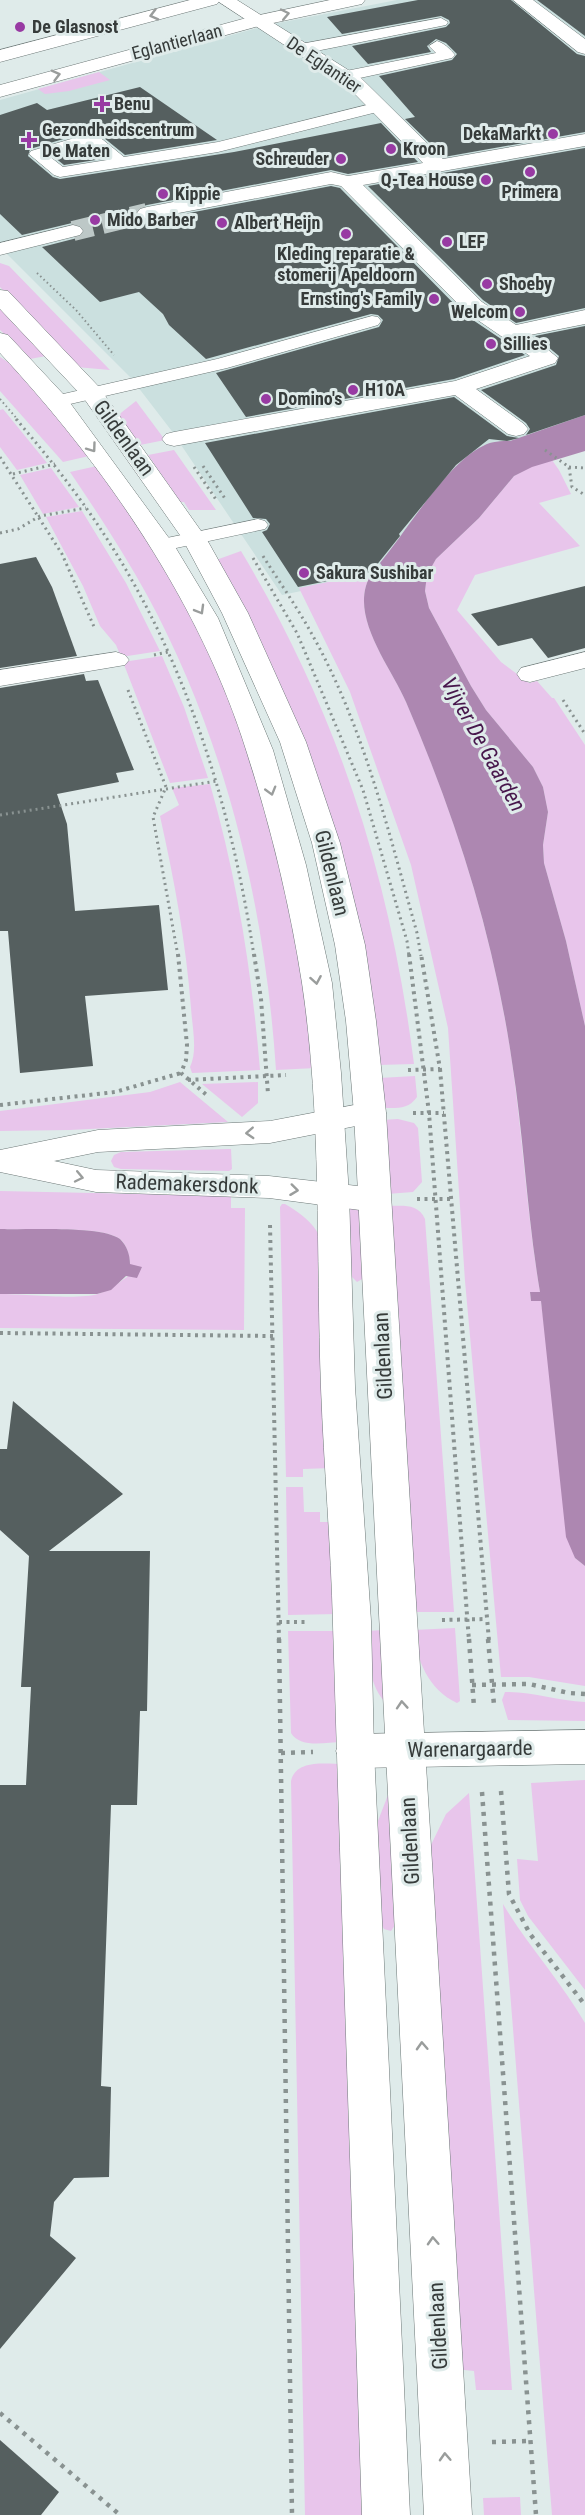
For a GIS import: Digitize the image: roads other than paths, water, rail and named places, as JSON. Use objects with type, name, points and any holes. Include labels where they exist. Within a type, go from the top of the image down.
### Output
[{"type":"street","name":"Eglantierlaan","points":[[0,56],[211,0]]},
{"type":"street","name":"De Eglantier","points":[[225,0],[346,76],[396,122],[438,166]]},
{"type":"street","name":"Eglantierlaan","points":[[0,91],[256,21],[356,0]]},
{"type":"street","points":[[522,0],[585,48]]},
{"type":"street","points":[[147,213],[331,178],[348,182],[585,140]]},
{"type":"street","points":[[348,182],[474,307],[547,358],[459,387]]},
{"type":"street","points":[[0,249],[73,231]]},
{"type":"street","name":"Gildenlaan","points":[[0,296],[91,393],[178,541],[205,618],[229,670],[260,750],[292,865],[317,983],[330,1121],[338,1387],[352,1621],[355,1751],[386,2515]]},
{"type":"street","points":[[512,332],[585,317]]},
{"type":"street","name":"Gildenlaan","points":[[0,340],[57,401],[178,541],[235,613],[293,742],[326,843],[350,945],[362,1021],[370,1113],[448,2515]]},
{"type":"street","points":[[459,387],[516,429]]},
{"type":"street","name":"Gildenlaan","points":[[174,439],[459,387]]},
{"type":"street","points":[[0,678],[116,660]]},
{"type":"street","points":[[530,674],[585,660]]},
{"type":"street","name":"Rademakersdonk","points":[[1,1161],[98,1141],[270,1132],[370,1113]]},
{"type":"street","name":"Rademakersdonk","points":[[1,1161],[96,1181],[269,1187],[375,1200]]},
{"type":"street","name":"Warenargaarde","points":[[355,1751],[585,1747]]},
{"type":"lane","points":[[301,49],[441,22]]},
{"type":"lane","points":[[346,76],[447,55],[437,46]]},
{"type":"lane","points":[[120,162],[218,147],[379,107]]},
{"type":"lane","points":[[57,401],[220,364],[372,321]]},
{"type":"lane","points":[[178,541],[258,525]]},
{"type":"water","name":"Vijver De Gaarden","points":[[585,415],[585,451],[532,467],[514,476],[479,518],[436,559],[427,575],[425,591],[429,608],[471,686],[486,710],[533,767],[543,787],[548,812],[543,845],[544,863],[566,941],[585,1026],[585,1566],[575,1558],[566,1537],[541,1301],[531,1301],[530,1292],[540,1292],[516,1091],[495,969],[457,834],[406,702],[373,639],[364,605],[365,589],[372,573],[385,570],[380,563],[455,467],[469,455],[490,443],[510,441]]},
{"type":"water","points":[[0,1229],[63,1229],[111,1235],[120,1239],[125,1245],[130,1264],[142,1267],[137,1278],[126,1276],[111,1290],[97,1294],[0,1294]]},
{"type":"tunnel","points":[[73,231],[147,213]]},
{"type":"place","name":"De Glasnost","points":[[20,27]]},
{"type":"place","name":"Benu","points":[[102,104]]},
{"type":"place","name":"DekaMarkt","points":[[553,134]]},
{"type":"place","name":"Gezondheidscentrum De Maten","points":[[29,140]]},
{"type":"place","name":"Kroon","points":[[391,149]]},
{"type":"place","name":"Schreuder","points":[[341,159]]},
{"type":"place","name":"Primera","points":[[530,172]]},
{"type":"place","name":"Q-Tea House","points":[[486,180]]},
{"type":"place","name":"Kippie","points":[[163,194]]},
{"type":"place","name":"Mido Barber","points":[[95,220]]},
{"type":"place","name":"Albert Heijn","points":[[222,223]]},
{"type":"place","name":"Kleding reparatie & stomerij Apeldoorn","points":[[346,234]]},
{"type":"place","name":"LEF","points":[[447,242]]},
{"type":"place","name":"Shoeby","points":[[487,284]]},
{"type":"place","name":"Ernsting's Family","points":[[434,299]]},
{"type":"place","name":"Welcom","points":[[520,312]]},
{"type":"place","name":"Sillies","points":[[491,344]]},
{"type":"place","name":"H10A","points":[[353,390]]},
{"type":"place","name":"Domino's","points":[[266,399]]},
{"type":"place","name":"Sakura Sushibar","points":[[304,573]]}]
